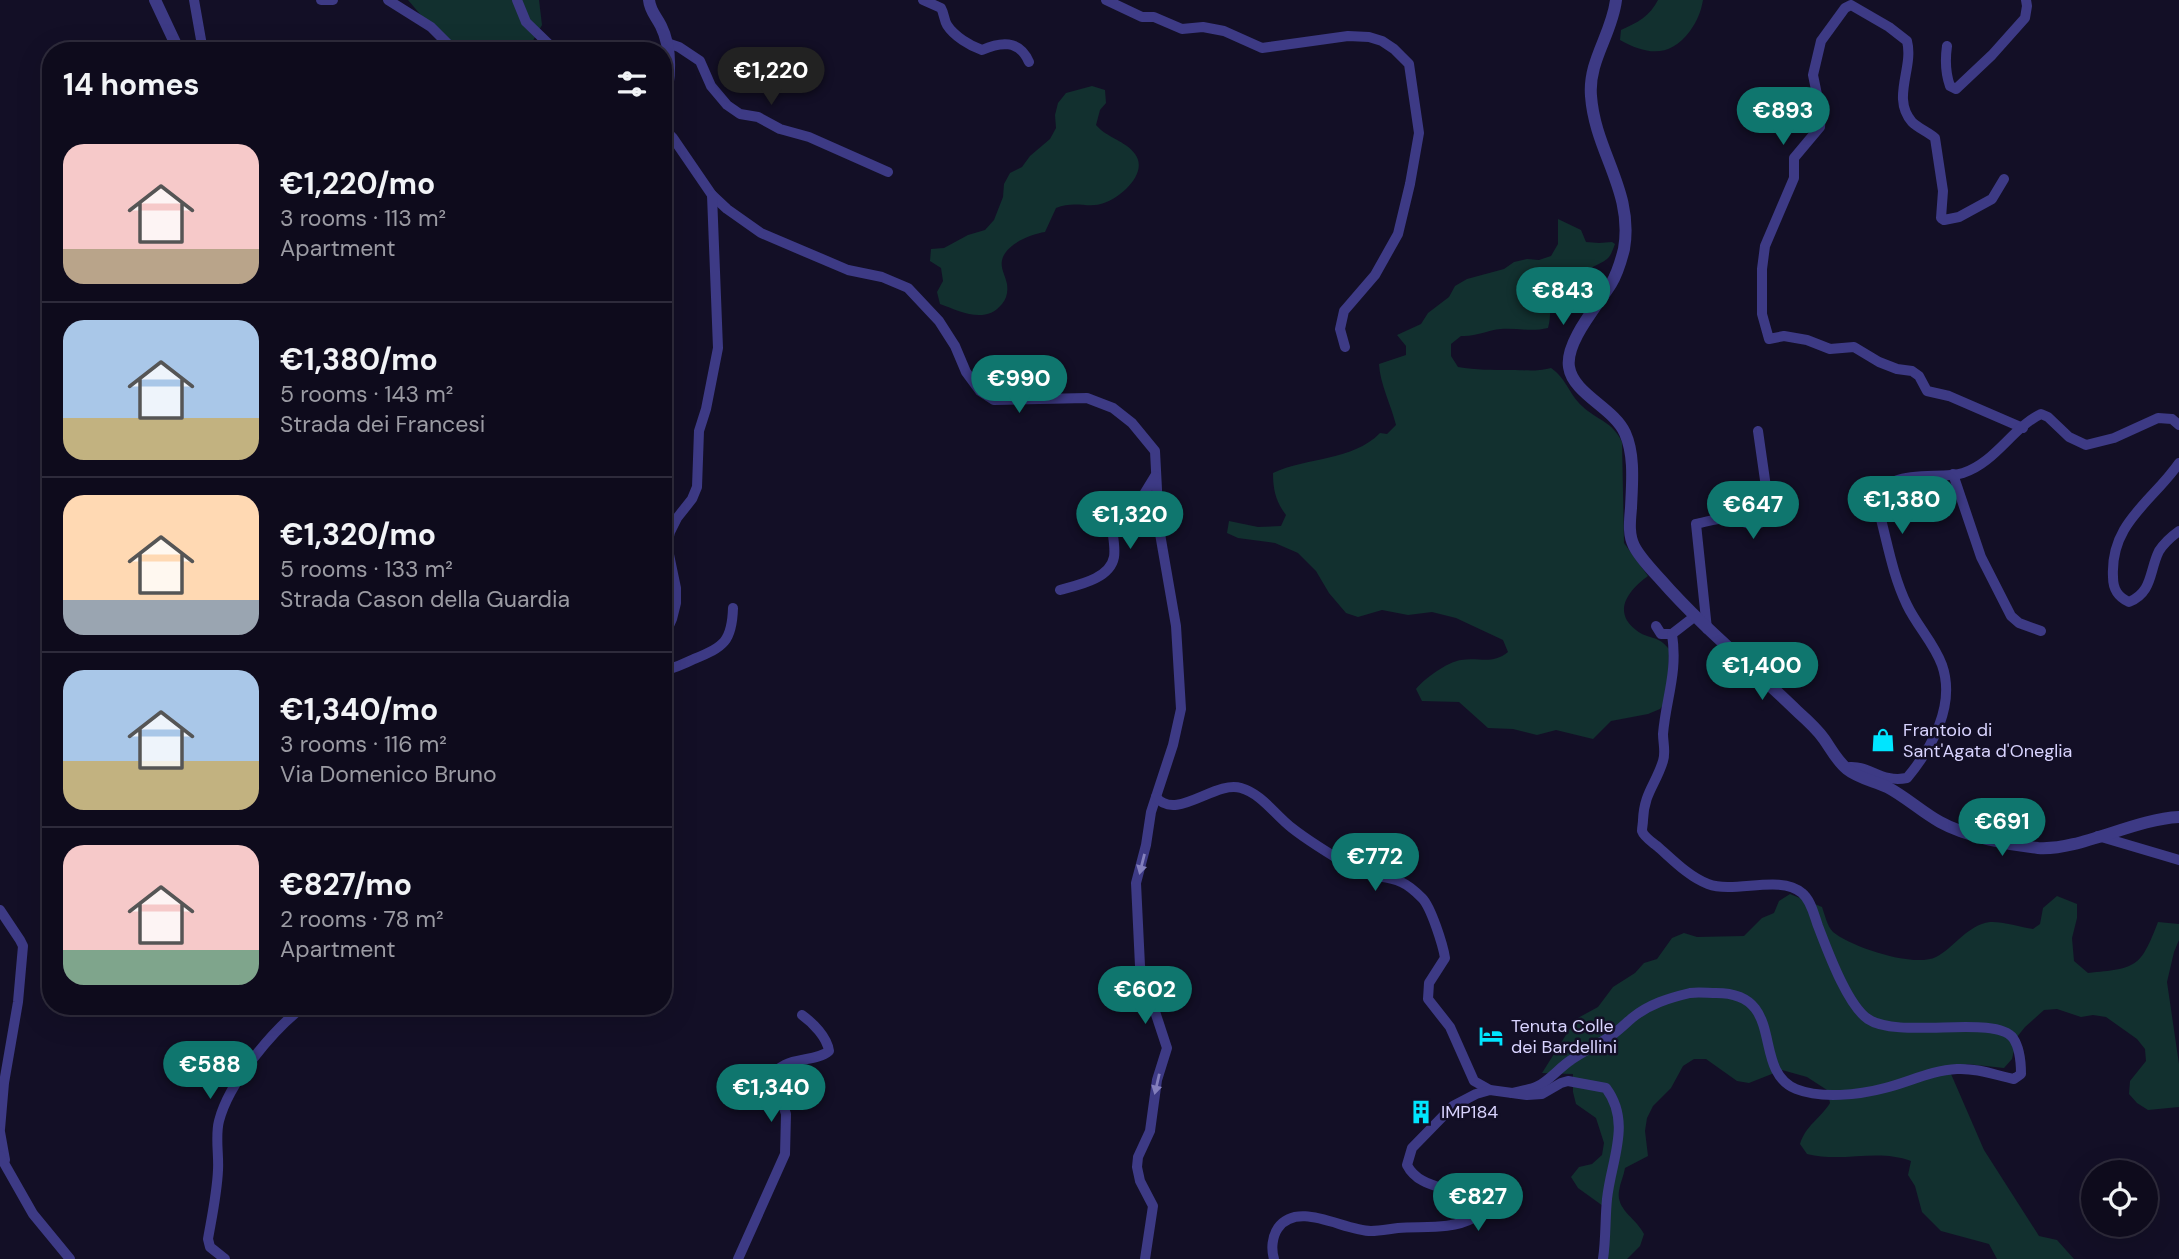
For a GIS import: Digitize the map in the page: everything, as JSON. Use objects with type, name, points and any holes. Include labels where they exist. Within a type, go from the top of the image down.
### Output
[{"type":"street","points":[[155,0],[175,42]]},
{"type":"street","points":[[194,0],[201,42]]},
{"type":"street","points":[[321,0],[333,0]]},
{"type":"street","points":[[388,0],[431,27],[446,42]]},
{"type":"street","points":[[517,0],[526,22],[544,42]]},
{"type":"street","points":[[649,0],[667,42]]},
{"type":"street","points":[[923,0],[940,8],[952,31],[972,47],[982,50],[995,43],[1004,43],[1020,50],[1029,62]]},
{"type":"street","points":[[1106,0],[1142,17],[1154,17],[1182,29],[1203,27],[1224,31],[1262,48],[1348,36],[1369,37],[1382,41],[1409,64],[1419,133],[1410,184],[1398,234],[1376,275],[1344,311],[1340,329],[1345,347]]},
{"type":"street","points":[[1616,0],[1614,18],[1594,62],[1590,94],[1597,132],[1622,193],[1624,247],[1613,281],[1577,335],[1568,364],[1574,379],[1589,397],[1614,416],[1625,432],[1631,453],[1630,530],[1634,546],[1694,617],[1797,710],[1847,769],[1897,793],[1942,823],[1969,833],[2040,848],[2063,845],[2159,818],[2179,817]]},
{"type":"street","points":[[1947,46],[1945,63],[1948,82],[1956,89],[1992,55],[2025,18],[2028,6],[2026,0]]},
{"type":"street","points":[[2004,179],[1992,199],[1959,216],[1944,220],[1941,218],[1943,191],[1935,138],[1913,123],[1904,109],[1902,93],[1908,60],[1907,41],[1862,10],[1851,5],[1844,8],[1821,41],[1815,61],[1820,127],[1794,158],[1794,178],[1765,246],[1762,314],[1769,339],[1784,336],[1807,340],[1830,349],[1854,347],[1879,362],[1912,371],[1919,376],[1927,391],[1949,396],[2023,428]]},
{"type":"street","points":[[672,45],[700,61],[711,86],[727,105],[740,114],[758,117],[780,129],[809,137],[888,172]]},
{"type":"street","points":[[672,137],[712,195],[761,233],[848,271],[882,277],[908,288],[939,321],[956,346],[966,372],[979,391],[994,400],[1087,398],[1113,408],[1132,423],[1155,451],[1159,528],[1175,615],[1181,675],[1181,709],[1173,745],[1150,812],[1146,845],[1136,883],[1140,965],[1167,1048],[1157,1080],[1150,1131],[1138,1157],[1140,1181],[1150,1200],[1153,1213],[1145,1259]]},
{"type":"street","points":[[672,528],[697,487],[699,431],[719,348],[712,195]]},
{"type":"street","points":[[1847,769],[1850,766],[1858,766],[1894,780],[1907,778],[1920,763],[1941,719],[1946,692],[1942,665],[1908,607],[1894,575],[1878,508],[1878,499],[1892,482],[1903,477],[1964,472],[2006,445],[2041,414],[2048,417],[2069,437],[2091,446],[2133,431],[2158,418],[2172,419],[2179,425]]},
{"type":"street","points":[[1707,629],[1696,524],[1730,518],[1755,525],[1764,523],[1770,515],[1758,431]]},
{"type":"street","points":[[2179,463],[2128,521],[2116,546],[2112,565],[2113,585],[2119,597],[2129,602],[2143,594],[2150,583],[2160,551],[2179,531]]},
{"type":"street","points":[[1952,474],[1981,557],[2011,616],[2019,623],[2041,631]]},
{"type":"street","points":[[1060,590],[1078,585],[1107,569],[1113,560],[1114,552],[1111,508],[1114,502],[1117,499],[1141,499],[1155,475]]},
{"type":"street","points":[[672,569],[676,588],[672,619]]},
{"type":"street","points":[[672,590],[676,588]]},
{"type":"street","points":[[672,667],[719,649],[731,630],[733,607]]},
{"type":"street","points":[[1656,626],[1661,634],[1672,634],[1694,617]]},
{"type":"street","points":[[1512,1093],[1538,1086],[1569,1061],[1615,1034],[1634,1016],[1656,1002],[1693,993],[1726,993],[1745,997],[1753,1003],[1782,1080],[1794,1088],[1812,1093],[1847,1094],[1883,1089],[1931,1073],[1958,1069],[1994,1072],[2014,1079],[2021,1074],[2018,1048],[2012,1037],[2002,1030],[1889,1026],[1869,1020],[1858,1010],[1833,962],[1808,901],[1798,890],[1781,885],[1727,888],[1707,884],[1647,838],[1642,831],[1644,802],[1664,759],[1663,734],[1675,655],[1672,634]]},
{"type":"street","points":[[1156,797],[1166,804],[1185,804],[1214,790],[1240,787],[1258,796],[1312,843],[1356,870],[1372,877],[1401,882],[1423,899],[1429,908],[1446,958],[1429,983],[1428,999],[1450,1027],[1474,1081],[1490,1090],[1512,1093],[1542,1094],[1568,1081],[1606,1088],[1614,1099],[1620,1123],[1607,1198],[1603,1259]]},
{"type":"street","points":[[2098,836],[2179,860]]},
{"type":"street","points":[[0,910],[23,946],[19,1002],[4,1083],[0,1131],[8,1170]]},
{"type":"street","points":[[225,1259],[210,1247],[208,1239],[218,1171],[218,1123],[241,1077],[272,1034],[294,1015]]},
{"type":"street","points":[[738,1259],[785,1154],[786,1114],[770,1081],[771,1076],[792,1062],[825,1055],[830,1051],[821,1035],[802,1015]]},
{"type":"street","points":[[1274,1259],[1272,1241],[1276,1231],[1283,1222],[1293,1217],[1317,1217],[1369,1231],[1455,1224],[1474,1218],[1475,1207],[1472,1201],[1463,1195],[1435,1188],[1409,1170],[1407,1165],[1412,1148],[1453,1106],[1490,1090]]},
{"type":"street","points":[[0,1156],[33,1214],[70,1259]]},
{"type":"green space","points":[[408,0],[539,0],[542,25],[532,42],[446,42]]},
{"type":"green space","points":[[1658,0],[1703,0],[1697,20],[1690,31],[1666,50],[1649,51],[1620,40],[1621,30],[1642,18]]},
{"type":"green space","points":[[1092,86],[1105,90],[1106,103],[1100,110],[1096,125],[1135,154],[1138,161],[1136,176],[1125,190],[1104,203],[1056,208],[1045,232],[1027,237],[1010,247],[1002,264],[1007,295],[995,310],[980,315],[964,313],[940,304],[937,292],[943,281],[941,268],[930,261],[931,249],[944,248],[968,235],[985,230],[994,220],[1003,197],[1004,184],[1010,173],[1022,167],[1030,156],[1050,139],[1056,128],[1058,103],[1066,93]]},
{"type":"green space","points":[[1558,219],[1581,230],[1586,242],[1615,244],[1610,256],[1560,284],[1552,299],[1548,328],[1501,329],[1461,336],[1451,344],[1451,356],[1458,367],[1465,368],[1551,368],[1582,406],[1609,425],[1622,442],[1624,543],[1648,576],[1630,594],[1624,608],[1625,615],[1636,630],[1660,641],[1669,649],[1668,698],[1660,709],[1648,714],[1611,721],[1593,739],[1556,730],[1537,735],[1513,729],[1488,728],[1459,702],[1422,701],[1416,689],[1430,676],[1455,661],[1502,656],[1508,652],[1503,640],[1456,618],[1432,612],[1408,615],[1382,610],[1358,617],[1346,613],[1329,593],[1316,571],[1298,553],[1275,543],[1238,538],[1227,533],[1229,521],[1258,527],[1281,526],[1286,515],[1276,495],[1273,473],[1343,454],[1357,449],[1380,433],[1387,434],[1396,425],[1379,364],[1406,355],[1406,346],[1397,335],[1421,324],[1428,313],[1449,297],[1455,286],[1467,279],[1504,269],[1514,262],[1551,256],[1558,244]]},
{"type":"green space","points":[[1790,894],[1822,907],[1831,930],[1842,938],[1883,954],[1913,960],[1936,957],[1974,927],[1982,924],[1999,922],[2033,929],[2040,924],[2043,908],[2057,896],[2077,904],[2072,938],[2074,961],[2088,973],[2117,970],[2134,963],[2146,949],[2158,922],[2179,924],[2179,940],[2167,982],[2179,1064],[2179,1107],[2148,1110],[2129,1094],[2130,1081],[2146,1061],[2145,1049],[2137,1039],[2106,1017],[2081,1017],[2057,1009],[2044,1010],[2025,1027],[2017,1037],[2012,1059],[2004,1068],[1967,1064],[1951,1074],[1984,1150],[2039,1236],[2057,1240],[2074,1259],[1997,1259],[1989,1244],[1941,1231],[1922,1212],[1915,1186],[1908,1175],[1911,1161],[1873,1155],[1834,1157],[1807,1154],[1800,1144],[1806,1132],[1830,1103],[1827,1090],[1807,1077],[1782,1070],[1749,1083],[1737,1081],[1706,1059],[1694,1059],[1683,1066],[1671,1088],[1653,1106],[1647,1118],[1645,1131],[1648,1156],[1625,1168],[1619,1198],[1623,1209],[1644,1234],[1640,1246],[1627,1259],[1600,1259],[1610,1211],[1578,1188],[1571,1177],[1579,1167],[1592,1164],[1602,1155],[1604,1143],[1596,1118],[1576,1104],[1573,1074],[1542,1073],[1576,1019],[1598,1007],[1613,987],[1635,973],[1644,963],[1657,959],[1672,938],[1684,933],[1697,937],[1744,936],[1762,918],[1774,913],[1779,901]]},
{"type":"place","name":"Frantoio di Sant'Agata d'Oneglia","points":[[1883,740]]},
{"type":"place","name":"Tenuta Colle dei Bardellini","points":[[1491,1036]]},
{"type":"place","name":"IMP184","points":[[1421,1112]]}]
